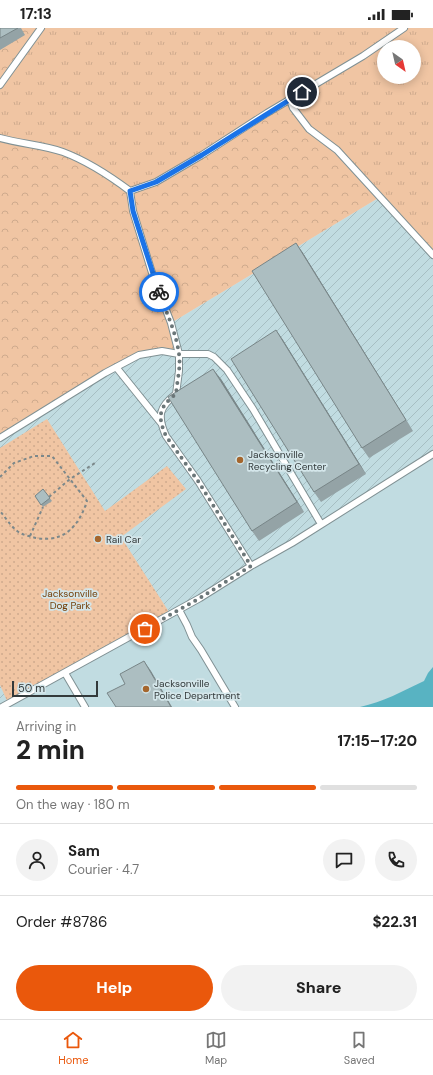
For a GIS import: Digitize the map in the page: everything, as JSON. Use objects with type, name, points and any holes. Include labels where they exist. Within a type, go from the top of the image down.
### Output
[{"type":"lane","points":[[0,85],[41,28]]},
{"type":"lane","points":[[130,191],[156,182],[202,155],[363,56],[404,28]]},
{"type":"lane","points":[[290,100],[293,108],[309,129],[337,150],[433,255]]},
{"type":"lane","points":[[0,138],[63,152],[118,182],[130,191],[133,211],[155,282],[171,323],[179,354],[179,371],[176,394],[164,403],[161,414],[161,423]]},
{"type":"lane","points":[[0,438],[116,367],[139,355],[162,351],[179,354],[208,354],[214,357],[227,370],[253,409],[321,524]]},
{"type":"lane","points":[[116,367],[161,423],[166,436],[198,481],[251,566]]},
{"type":"lane","points":[[2,707],[179,610],[292,543],[433,454]]},
{"type":"lane","points":[[179,610],[192,637],[235,707]]},
{"type":"lane","points":[[65,673],[85,707]]},
{"type":"path","points":[[0,477],[14,462],[34,456],[52,456],[87,501],[72,530],[56,538],[42,539],[16,530],[0,511]]},
{"type":"path","points":[[49,497],[70,479],[94,463]]},
{"type":"path","points":[[30,536],[43,506]]},
{"type":"shaded area","points":[[380,197],[433,255],[433,454],[292,543],[0,707],[0,438],[171,323]]},
{"type":"shaded area","points":[[433,454],[433,707],[2,707]]},
{"type":"green space","points":[[0,28],[41,28],[0,85]]},
{"type":"green space","points":[[41,28],[433,28],[433,255],[344,158],[156,181],[130,191],[0,138],[0,84]]},
{"type":"green space","points":[[290,100],[303,122],[337,150],[380,197],[171,323],[179,354],[162,351],[139,355],[0,438],[0,138],[63,152],[130,191],[156,181]]},
{"type":"green space","name":"Jacksonville Dog Park","points":[[47,419],[105,511],[167,466],[186,489],[121,537],[169,612],[8,703],[0,685],[0,448]]},
{"type":"water","points":[[433,667],[433,707],[360,707],[385,699],[424,681]]},
{"type":"building","points":[[0,28],[18,28],[0,38]]},
{"type":"building","points":[[296,243],[406,420],[362,448],[252,271]]},
{"type":"building","points":[[276,330],[359,464],[314,492],[231,359]]},
{"type":"building","name":"Jacksonville Recycling Center","points":[[213,369],[297,502],[252,531],[168,397]]},
{"type":"building","points":[[43,489],[50,498],[41,505],[35,496]]},
{"type":"building","name":"Jacksonville Police Department","points":[[144,661],[171,707],[116,707],[107,693],[125,684],[120,674]]},
{"type":"way so far","points":[[145,629],[200,598],[251,566],[198,481],[162,428],[161,414],[164,403],[176,394],[179,371],[179,354],[171,323],[159,292]]},
{"type":"place","name":"Jacksonville Recycling Center","points":[[240,460]]},
{"type":"place","name":"Rail Car","points":[[98,539]]},
{"type":"place","name":"Jacksonville Police Department","points":[[146,689]]},
{"type":"route","points":[[159,292],[133,211],[130,191],[156,182],[302,92]]}]
